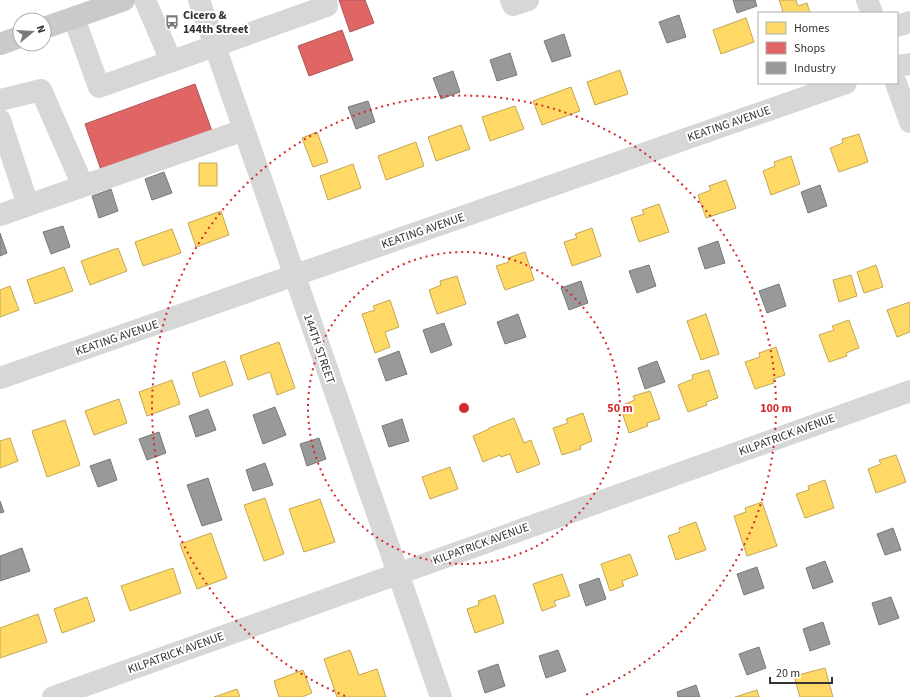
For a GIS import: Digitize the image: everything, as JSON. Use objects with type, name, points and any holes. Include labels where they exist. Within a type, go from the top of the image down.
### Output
[{"type":"main road","points":[[52,25],[124,0]]},
{"type":"street","points":[[145,0],[171,61]]},
{"type":"street","name":"144TH STREET","points":[[199,0],[441,697]]},
{"type":"street","points":[[74,18],[99,87],[327,6],[326,0]]},
{"type":"street","points":[[511,0],[513,5],[528,0]]},
{"type":"street","points":[[867,0],[872,12]]},
{"type":"street","points":[[898,26],[910,22]]},
{"type":"street","points":[[898,66],[910,64]]},
{"type":"street","name":"KEATING AVENUE","points":[[0,378],[843,84]]},
{"type":"street","points":[[896,84],[910,122]]},
{"type":"street","points":[[0,100],[41,90],[83,186]]},
{"type":"street","points":[[0,120],[28,205]]},
{"type":"street","points":[[0,215],[244,130]]},
{"type":"street","name":"KILPATRICK AVENUE","points":[[53,697],[910,391]]},
{"type":"building: Homes","points":[[779,0],[796,0],[798,6],[807,3],[810,12],[781,12],[783,11]]},
{"type":"building: Homes","points":[[746,18],[754,42],[721,54],[713,30]]},
{"type":"building: Homes","points":[[620,70],[628,94],[595,105],[587,82]]},
{"type":"building: Homes","points":[[571,87],[580,111],[542,125],[533,101]]},
{"type":"building: Homes","points":[[515,106],[524,129],[490,141],[482,117]]},
{"type":"building: Homes","points":[[461,125],[470,149],[436,161],[428,137]]},
{"type":"building: Homes","points":[[317,132],[328,162],[313,167],[302,138]]},
{"type":"building: Homes","points":[[859,134],[868,162],[839,172],[830,148],[843,143],[842,139]]},
{"type":"building: Homes","points":[[416,142],[424,166],[386,180],[378,156]]},
{"type":"building: Homes","points":[[791,156],[800,184],[771,195],[763,171],[775,166],[774,162]]},
{"type":"building: Homes","points":[[199,163],[217,163],[217,186],[199,186]]},
{"type":"building: Homes","points":[[353,164],[361,188],[328,200],[320,176]]},
{"type":"building: Homes","points":[[726,180],[736,208],[706,218],[698,195],[711,190],[709,186]]},
{"type":"building: Homes","points":[[659,204],[669,232],[639,242],[631,218],[644,214],[642,210]]},
{"type":"building: Homes","points":[[221,211],[229,235],[196,247],[188,223]]},
{"type":"building: Homes","points":[[592,228],[601,256],[572,266],[564,242],[577,238],[575,234]]},
{"type":"building: Homes","points":[[172,229],[181,253],[143,266],[135,242]]},
{"type":"building: Homes","points":[[118,248],[127,271],[90,285],[81,261]]},
{"type":"building: Homes","points":[[525,252],[534,280],[505,290],[496,266],[509,262],[508,258]]},
{"type":"building: Homes","points":[[876,265],[883,287],[864,293],[857,272]]},
{"type":"building: Homes","points":[[64,267],[73,291],[35,304],[27,280]]},
{"type":"building: Homes","points":[[851,275],[857,296],[839,302],[833,280]]},
{"type":"building: Homes","points":[[457,276],[466,304],[437,314],[429,290],[441,285],[440,281]]},
{"type":"building: Homes","points":[[10,286],[19,310],[0,317],[0,290]]},
{"type":"building: Homes","points":[[390,300],[399,327],[385,332],[390,347],[375,353],[362,314],[375,310],[373,306]]},
{"type":"building: Homes","points":[[910,302],[910,332],[897,337],[887,310]]},
{"type":"building: Homes","points":[[706,314],[719,354],[701,360],[687,321]]},
{"type":"building: Homes","points":[[849,320],[859,348],[846,353],[847,356],[829,362],[819,335],[834,330],[832,326]]},
{"type":"building: Homes","points":[[279,342],[295,388],[277,395],[270,372],[248,380],[240,356]]},
{"type":"building: Homes","points":[[776,347],[785,375],[773,379],[774,383],[755,389],[745,362],[760,357],[759,353]]},
{"type":"building: Homes","points":[[225,361],[233,385],[200,397],[192,373]]},
{"type":"building: Homes","points":[[709,370],[718,398],[706,402],[707,405],[688,412],[678,385],[693,379],[692,375]]},
{"type":"building: Homes","points":[[172,380],[180,404],[147,416],[139,392]]},
{"type":"building: Homes","points":[[650,391],[660,419],[647,423],[648,426],[629,433],[620,406],[635,400],[633,396]]},
{"type":"building: Homes","points":[[119,399],[127,423],[94,435],[85,411]]},
{"type":"building: Homes","points":[[583,413],[592,441],[580,446],[581,449],[562,455],[553,428],[568,423],[566,419]]},
{"type":"building: Homes","points":[[514,418],[524,443],[531,440],[540,464],[517,473],[510,454],[501,457],[500,455],[483,462],[473,436]]},
{"type":"building: Homes","points":[[65,420],[80,465],[47,477],[32,431]]},
{"type":"building: Homes","points":[[10,438],[18,461],[0,468],[0,441]]},
{"type":"building: Homes","points":[[896,455],[906,482],[876,493],[868,469],[881,464],[879,460]]},
{"type":"building: Homes","points":[[450,467],[458,489],[430,499],[422,477]]},
{"type":"building: Homes","points":[[825,480],[834,508],[805,518],[796,494],[809,490],[808,486]]},
{"type":"building: Homes","points":[[265,498],[284,554],[264,561],[244,505]]},
{"type":"building: Homes","points":[[320,499],[335,542],[304,552],[289,509]]},
{"type":"building: Homes","points":[[762,502],[777,546],[747,556],[734,516],[746,512],[745,508]]},
{"type":"building: Homes","points":[[696,522],[706,550],[676,560],[668,536],[680,532],[679,528]]},
{"type":"building: Homes","points":[[211,533],[227,578],[197,589],[180,544]]},
{"type":"building: Homes","points":[[630,554],[638,575],[622,581],[624,586],[610,591],[601,564]]},
{"type":"building: Homes","points":[[173,568],[181,593],[130,611],[121,586]]},
{"type":"building: Homes","points":[[562,574],[570,596],[554,601],[556,606],[542,611],[533,584]]},
{"type":"building: Homes","points":[[495,595],[504,623],[475,633],[467,609],[479,605],[478,601]]},
{"type":"building: Homes","points":[[87,597],[95,621],[62,633],[54,609]]},
{"type":"building: Homes","points":[[38,614],[47,642],[0,658],[0,628]]},
{"type":"building: Homes","points":[[350,650],[359,675],[377,669],[386,697],[337,697],[324,659]]},
{"type":"building: Homes","points":[[825,668],[833,697],[800,697],[794,676]]},
{"type":"building: Homes","points":[[303,670],[312,693],[302,697],[279,697],[274,681]]},
{"type":"building: Homes","points":[[237,689],[240,697],[214,697]]},
{"type":"building: Homes","points":[[757,690],[759,697],[735,697]]},
{"type":"building: Shops","points":[[339,0],[365,0],[374,23],[350,32]]},
{"type":"building: Shops","points":[[342,30],[353,60],[309,76],[298,46]]},
{"type":"building: Shops","points":[[195,84],[212,131],[101,170],[85,124]]},
{"type":"building: Industry","points":[[733,0],[755,0],[757,6],[737,13]]},
{"type":"building: Industry","points":[[679,15],[686,37],[667,43],[659,22]]},
{"type":"building: Industry","points":[[564,34],[571,56],[552,62],[544,41]]},
{"type":"building: Industry","points":[[510,53],[517,75],[497,81],[490,60]]},
{"type":"building: Industry","points":[[453,71],[460,92],[441,99],[433,78]]},
{"type":"building: Industry","points":[[368,101],[375,122],[356,129],[348,107]]},
{"type":"building: Industry","points":[[164,172],[172,193],[152,200],[145,179]]},
{"type":"building: Industry","points":[[820,185],[827,206],[808,213],[801,192]]},
{"type":"building: Industry","points":[[111,189],[118,211],[99,218],[92,196]]},
{"type":"building: Industry","points":[[63,226],[70,247],[51,254],[43,232]]},
{"type":"building: Industry","points":[[0,233],[7,253],[0,256]]},
{"type":"building: Industry","points":[[718,241],[725,263],[705,269],[698,248]]},
{"type":"building: Industry","points":[[649,265],[656,286],[637,293],[629,271]]},
{"type":"building: Industry","points":[[581,281],[588,303],[569,310],[561,288]]},
{"type":"building: Industry","points":[[779,284],[786,306],[767,313],[759,291]]},
{"type":"building: Industry","points":[[518,314],[526,337],[505,344],[497,322]]},
{"type":"building: Industry","points":[[444,323],[452,345],[431,353],[423,330]]},
{"type":"building: Industry","points":[[399,351],[407,374],[386,381],[378,359]]},
{"type":"building: Industry","points":[[657,361],[665,382],[645,389],[638,368]]},
{"type":"building: Industry","points":[[275,407],[286,435],[263,444],[253,415]]},
{"type":"building: Industry","points":[[208,409],[216,430],[196,437],[189,416]]},
{"type":"building: Industry","points":[[402,419],[409,441],[389,447],[382,426]]},
{"type":"building: Industry","points":[[159,432],[166,453],[147,460],[139,439]]},
{"type":"building: Industry","points":[[319,438],[326,459],[307,466],[300,444]]},
{"type":"building: Industry","points":[[110,459],[117,480],[98,487],[90,466]]},
{"type":"building: Industry","points":[[265,463],[273,485],[253,491],[246,470]]},
{"type":"building: Industry","points":[[208,478],[222,520],[202,526],[187,485]]},
{"type":"building: Industry","points":[[0,501],[4,512],[0,513]]},
{"type":"building: Industry","points":[[893,528],[901,550],[885,555],[877,534]]},
{"type":"building: Industry","points":[[22,548],[30,571],[0,581],[0,556]]},
{"type":"building: Industry","points":[[825,561],[833,582],[813,589],[806,568]]},
{"type":"building: Industry","points":[[757,567],[764,588],[744,595],[737,574]]},
{"type":"building: Industry","points":[[599,578],[606,599],[586,606],[579,585]]},
{"type":"building: Industry","points":[[891,597],[899,618],[879,625],[872,603]]},
{"type":"building: Industry","points":[[823,622],[830,644],[810,651],[803,629]]},
{"type":"building: Industry","points":[[759,647],[766,668],[747,675],[739,654]]},
{"type":"building: Industry","points":[[558,650],[566,671],[546,678],[539,656]]},
{"type":"building: Industry","points":[[498,664],[505,686],[485,693],[478,671]]},
{"type":"building: Industry","points":[[696,685],[700,697],[678,697],[677,692]]},
{"type":"place","name":"Cicero & 144th Street","points":[[172,22]]}]
